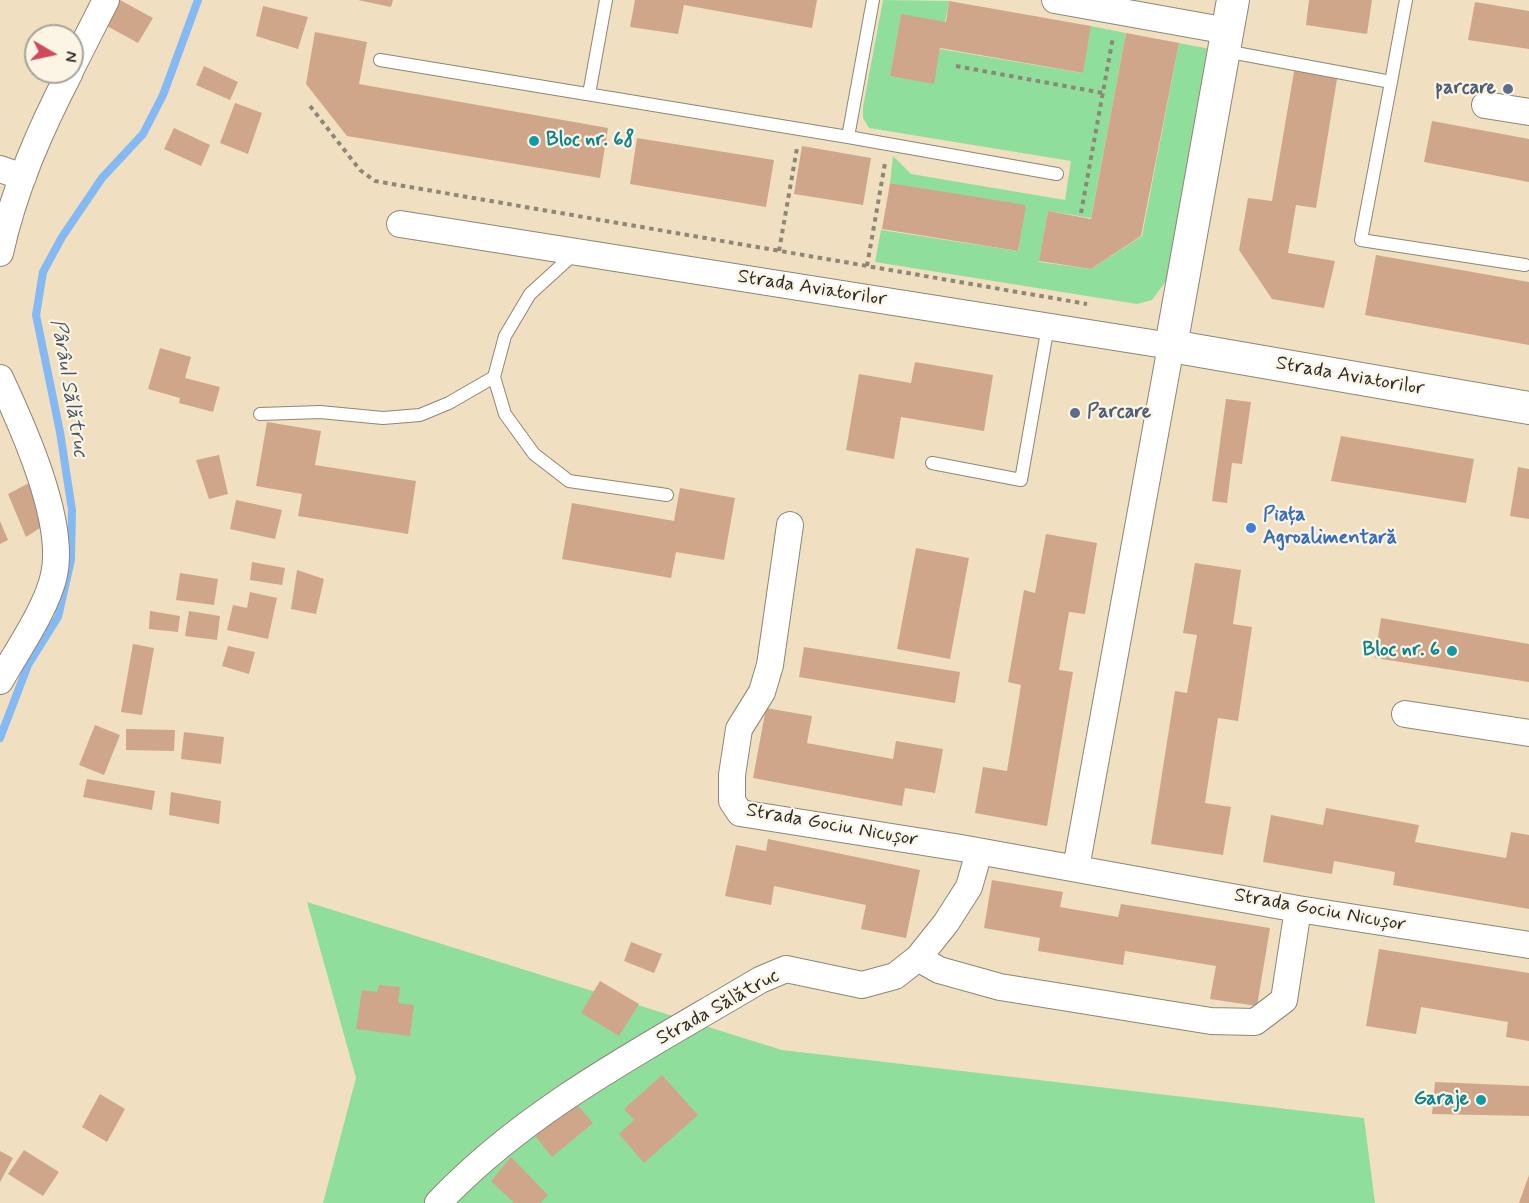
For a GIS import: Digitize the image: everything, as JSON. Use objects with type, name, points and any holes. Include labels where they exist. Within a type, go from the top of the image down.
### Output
[{"type":"street","points":[[84,44],[106,0]]},
{"type":"street","points":[[1055,0],[1118,11],[1226,41]]},
{"type":"street","points":[[1076,868],[1233,0]]},
{"type":"street","points":[[0,253],[8,214],[11,173],[42,126],[64,84]]},
{"type":"street","points":[[1485,105],[1529,112]]},
{"type":"street","name":"Strada Aviatorilor","points":[[400,224],[1171,346],[1529,408]]},
{"type":"street","points":[[0,378],[20,420],[45,493],[57,542],[54,576],[36,617],[0,681]]},
{"type":"street","name":"Strada Gociu Nicușor","points":[[790,525],[770,665],[762,692],[739,729],[732,775],[732,801],[740,813],[1076,868],[1298,909],[1529,945]]},
{"type":"street","points":[[1405,714],[1529,733]]},
{"type":"street","name":"Strada Sălătruc","points":[[438,1203],[493,1152],[549,1108],[760,980],[786,969],[862,985],[895,976],[918,958],[946,923],[969,887],[979,852]]},
{"type":"street","points":[[918,958],[939,970],[1000,987],[1210,1021],[1255,1022],[1284,1000],[1298,909]]},
{"type":"lane","points":[[589,94],[606,0]]},
{"type":"lane","points":[[848,137],[873,0]]},
{"type":"lane","points":[[1406,0],[1361,240],[1525,265]]},
{"type":"lane","points":[[1226,41],[1391,82]]},
{"type":"lane","points":[[380,60],[1057,174]]},
{"type":"lane","points":[[576,252],[530,294],[506,336],[494,377],[505,414],[534,454],[569,481],[667,495]]},
{"type":"lane","points":[[932,463],[1021,480],[1048,326]]},
{"type":"lane","points":[[260,414],[320,412],[383,418],[420,415],[449,403],[494,377]]},
{"type":"path","points":[[1081,213],[1118,11]]},
{"type":"path","points":[[956,66],[1103,93]]},
{"type":"path","points":[[310,106],[360,170],[375,181],[1093,305]]},
{"type":"path","points":[[779,251],[800,129]]},
{"type":"path","points":[[867,266],[889,144]]},
{"type":"green space","points":[[883,0],[949,1],[945,22],[901,15],[890,76],[933,83],[940,49],[1082,73],[1091,26],[1126,33],[1091,218],[1048,211],[1039,262],[1091,269],[1142,236],[1179,43],[1210,49],[1172,273],[1152,300],[1137,304],[875,262],[881,230],[1018,251],[1024,206],[890,183],[893,156],[911,174],[1065,200],[1071,161],[869,128],[863,118],[863,107]]},
{"type":"green space","points":[[307,902],[782,1050],[1364,1118],[1375,1203],[323,1203],[356,1078]]},
{"type":"building","points":[[120,0],[153,18],[138,43],[107,26]]},
{"type":"building","points":[[358,0],[393,0],[391,7]]},
{"type":"building","points":[[635,0],[817,0],[812,28],[684,5],[678,34],[630,27]]},
{"type":"building","points":[[1309,0],[1372,0],[1367,34],[1306,25]]},
{"type":"building","points":[[949,1],[1091,26],[1083,73],[940,48],[934,84],[890,76],[901,14],[946,22]]},
{"type":"building","points":[[1475,2],[1529,11],[1529,49],[1468,40]]},
{"type":"building","points":[[263,6],[308,17],[298,49],[256,36]]},
{"type":"building","points":[[315,32],[367,42],[359,84],[608,128],[600,178],[347,136],[306,84]]},
{"type":"building","points":[[1126,33],[1179,43],[1141,236],[1091,269],[1039,261],[1048,211],[1091,219]]},
{"type":"building","points":[[204,66],[238,82],[230,100],[196,85]]},
{"type":"building","points":[[1295,66],[1338,73],[1316,208],[1296,205],[1288,253],[1335,261],[1324,308],[1272,299],[1239,250],[1248,198],[1272,201]]},
{"type":"building","points":[[235,103],[262,113],[248,154],[220,143]]},
{"type":"building","points":[[1432,121],[1529,139],[1529,182],[1424,162]]},
{"type":"building","points":[[174,128],[210,145],[201,166],[164,149]]},
{"type":"building","points":[[637,138],[774,160],[766,207],[630,184]]},
{"type":"building","points":[[802,146],[871,158],[863,205],[794,194]]},
{"type":"building","points":[[890,183],[1026,205],[1018,251],[882,229]]},
{"type":"building","points":[[1376,255],[1529,282],[1529,345],[1365,315]]},
{"type":"building","points":[[160,348],[191,357],[185,378],[220,387],[213,412],[179,403],[180,398],[148,389]]},
{"type":"building","points":[[915,362],[993,375],[984,431],[901,417],[894,459],[846,450],[859,374],[911,383]]},
{"type":"building","points":[[1226,399],[1251,402],[1242,464],[1232,463],[1227,503],[1212,501]]},
{"type":"building","points":[[267,422],[321,431],[315,465],[416,481],[408,534],[298,516],[302,494],[256,486]]},
{"type":"building","points":[[1341,436],[1474,459],[1466,503],[1331,481]]},
{"type":"building","points":[[219,455],[228,494],[209,499],[196,460]]},
{"type":"building","points":[[1518,467],[1529,469],[1529,519],[1510,516]]},
{"type":"building","points":[[29,483],[43,526],[26,537],[8,494]]},
{"type":"building","points":[[680,488],[735,498],[724,560],[676,552],[671,578],[562,559],[572,503],[674,521]]},
{"type":"building","points":[[236,500],[282,510],[275,539],[230,529]]},
{"type":"building","points":[[0,521],[8,540],[0,544]]},
{"type":"building","points":[[1046,534],[1097,543],[1085,614],[1069,612],[1059,670],[1073,672],[1047,826],[975,813],[983,767],[1007,771],[1021,685],[1008,682],[1024,590],[1035,593]]},
{"type":"building","points":[[916,548],[969,558],[950,659],[897,649]]},
{"type":"building","points":[[252,562],[285,568],[282,585],[250,580]]},
{"type":"building","points":[[1195,563],[1241,570],[1233,624],[1252,627],[1238,721],[1218,718],[1205,803],[1231,807],[1223,855],[1151,844],[1175,691],[1187,693],[1197,635],[1183,633]]},
{"type":"building","points":[[297,570],[324,579],[316,614],[291,609]]},
{"type":"building","points":[[180,573],[218,579],[214,605],[176,600]]},
{"type":"building","points":[[250,592],[277,598],[268,639],[227,630],[233,605],[247,608]]},
{"type":"building","points":[[150,611],[180,616],[178,632],[149,629]]},
{"type":"building","points":[[189,611],[220,616],[217,640],[185,636]]},
{"type":"building","name":"Bloc nr. 6","points":[[1381,618],[1529,644],[1529,682],[1375,658]]},
{"type":"building","points":[[133,644],[154,648],[142,715],[121,712]]},
{"type":"building","points":[[228,646],[255,652],[249,674],[222,666]]},
{"type":"building","points":[[804,647],[960,672],[955,703],[799,677]]},
{"type":"building","points":[[766,708],[812,716],[807,743],[893,759],[896,741],[943,749],[935,793],[905,788],[902,806],[753,778]]},
{"type":"building","points":[[95,725],[120,735],[104,775],[79,765]]},
{"type":"building","points":[[126,729],[175,730],[174,751],[126,750]]},
{"type":"building","points":[[184,732],[224,737],[221,764],[181,759]]},
{"type":"building","points":[[87,779],[155,791],[152,810],[83,797]]},
{"type":"building","points":[[171,792],[221,801],[219,824],[169,815]]},
{"type":"building","points":[[1326,808],[1419,825],[1415,842],[1506,858],[1511,832],[1529,835],[1529,909],[1393,885],[1395,872],[1334,861],[1332,874],[1263,862],[1271,815],[1323,825]]},
{"type":"building","points":[[768,839],[920,870],[906,938],[861,929],[866,905],[774,886],[771,905],[725,896],[736,845],[766,851]]},
{"type":"building","points":[[992,880],[1063,892],[1060,907],[1118,917],[1121,904],[1270,928],[1257,1006],[1210,999],[1216,966],[1125,951],[1123,965],[1038,951],[1040,938],[984,928]]},
{"type":"building","points":[[631,942],[662,954],[654,973],[624,961]]},
{"type":"building","points":[[1379,949],[1529,973],[1529,1041],[1506,1037],[1508,1022],[1421,1007],[1416,1034],[1366,1026]]},
{"type":"building","points":[[600,981],[639,1004],[619,1036],[581,1013]]},
{"type":"building","points":[[379,985],[400,987],[398,1003],[414,1005],[410,1036],[356,1029],[362,990],[377,992]]},
{"type":"building","points":[[662,1075],[698,1115],[644,1163],[619,1134],[634,1120],[624,1109]]},
{"type":"building","name":"Garaje","points":[[1435,1082],[1529,1086],[1529,1116],[1432,1114]]},
{"type":"building","points":[[100,1094],[125,1109],[107,1142],[82,1127]]},
{"type":"building","points":[[575,1102],[593,1123],[552,1157],[535,1136]]},
{"type":"building","points":[[24,1150],[59,1172],[43,1196],[8,1174]]},
{"type":"building","points":[[0,1151],[13,1158],[0,1182]]},
{"type":"building","points":[[511,1157],[548,1195],[540,1203],[514,1203],[491,1181]]},
{"type":"building","points":[[1529,1175],[1529,1203],[1519,1203]]},
{"type":"waterway","name":"Pârâul Sălătruc","points":[[0,738],[28,665],[58,617],[71,560],[72,510],[60,432],[36,315],[43,272],[62,237],[102,178],[143,134],[163,95],[198,0]]},
{"type":"place","name":"parcare","points":[[1508,89]]},
{"type":"place","name":"Bloc nr. 68","points":[[534,141]]},
{"type":"place","name":"Parcare","points":[[1075,413]]},
{"type":"place","name":"Piața Agroalimentară","points":[[1251,528]]},
{"type":"place","name":"Bloc nr. 6","points":[[1452,651]]},
{"type":"place","name":"Garaje","points":[[1481,1100]]}]
